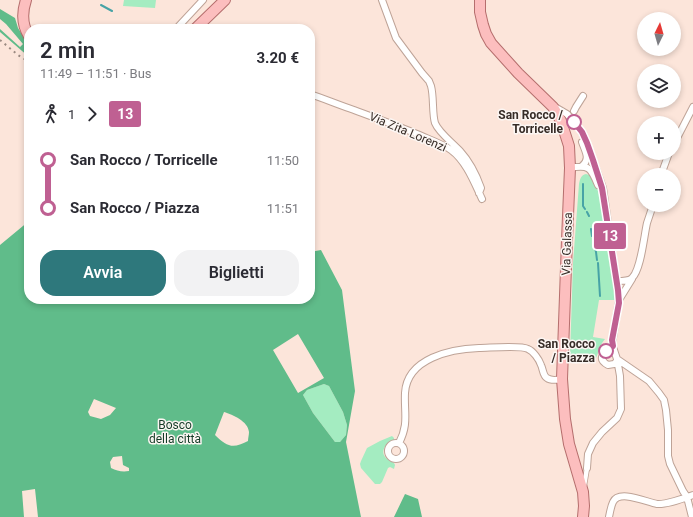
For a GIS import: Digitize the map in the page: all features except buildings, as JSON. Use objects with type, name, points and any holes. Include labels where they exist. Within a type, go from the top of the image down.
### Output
[{"type":"main road","points":[[24,27],[23,12],[26,0]]},
{"type":"main road","points":[[196,24],[199,15],[225,0]]},
{"type":"main road","name":"Via Galassa","points":[[480,0],[480,12],[483,26],[491,43],[518,73],[554,107],[561,121],[569,146],[570,168],[562,379],[565,419],[569,444],[583,492],[584,517]]},
{"type":"street","points":[[184,24],[199,15],[203,0]]},
{"type":"street","name":"Via Zita Lorenzi","points":[[315,96],[405,129],[451,150],[468,171],[480,196],[481,188],[477,175],[460,150],[439,129],[435,122],[431,86],[429,81],[396,38],[382,0]]},
{"type":"street","points":[[583,96],[574,112],[598,172],[605,204],[617,281],[619,300],[612,340],[620,376],[621,410],[617,418],[593,443],[588,454],[583,492]]},
{"type":"street","points":[[554,107],[567,114],[574,112]]},
{"type":"street","points":[[681,130],[693,107]]},
{"type":"street","points":[[582,132],[582,141],[587,156],[586,163],[582,166]]},
{"type":"street","points":[[570,168],[582,166],[593,172],[605,204]]},
{"type":"street","points":[[619,300],[635,274],[640,261],[651,212]]},
{"type":"street","points":[[617,281],[629,280],[632,278]]},
{"type":"street","points":[[613,346],[604,353],[602,360],[608,365],[614,364],[617,360]]},
{"type":"street","points":[[398,444],[403,435],[405,425],[405,394],[408,380],[423,362],[434,356],[470,349],[524,347],[532,352],[541,363],[544,376],[547,379],[562,379]]},
{"type":"street","points":[[617,360],[649,381],[664,400],[668,430],[668,456],[670,464],[683,491],[690,496],[692,517]]},
{"type":"street","points":[[609,517],[613,501],[618,497],[631,497],[658,504],[690,496]]},
{"type":"green space","points":[[124,0],[156,0],[155,8],[123,6]]},
{"type":"green space","points":[[0,9],[15,18],[18,28],[24,37],[24,53],[0,32],[0,29],[20,47],[23,44],[0,19]]},
{"type":"green space","points":[[586,174],[593,179],[599,196],[616,300],[599,300],[593,337],[605,339],[596,358],[570,356],[573,263],[579,184],[583,175]]},
{"type":"green space","name":"Bosco della città","points":[[24,225],[24,304],[315,304],[315,251],[321,250],[342,290],[355,391],[346,442],[361,517],[38,517],[35,489],[22,491],[24,517],[0,517],[0,245]],"holes":[[[298,334],[324,378],[298,393],[273,350]],[[324,384],[329,386],[343,412],[347,425],[346,435],[340,442],[335,442],[313,413],[303,395],[307,390]],[[94,399],[116,408],[110,415],[101,419],[90,416],[88,412]],[[224,412],[240,419],[246,425],[249,432],[248,441],[234,446],[230,446],[223,442],[215,435]],[[122,456],[123,465],[129,468],[129,471],[120,471],[111,468],[110,462],[113,457]]]},
{"type":"green space","points":[[324,384],[329,386],[343,412],[347,425],[346,435],[340,442],[335,442],[313,413],[303,395],[307,390]]},
{"type":"green space","points":[[392,436],[394,440],[385,447],[383,453],[386,458],[394,463],[394,469],[390,467],[388,468],[382,482],[380,484],[375,484],[361,468],[361,461],[367,448]]},
{"type":"green space","points":[[405,494],[418,499],[422,517],[394,517]]},
{"type":"waterway","points":[[101,5],[112,11]]},
{"type":"waterway","points":[[583,184],[583,206],[585,209]]},
{"type":"waterway","points":[[587,212],[589,216]]},
{"type":"waterway","points":[[591,229],[592,236]]},
{"type":"waterway","points":[[593,239],[597,260]]},
{"type":"waterway","points":[[598,263],[600,296]]},
{"type":"railway","points":[[0,40],[24,59]]},
{"type":"bus line","name":"13","points":[[574,122],[582,132],[598,172],[602,188],[618,290],[619,303],[612,340],[613,346],[606,351]]},
{"type":"place","name":"San Rocco / Torricelle","points":[[574,122]]},
{"type":"place","name":"San Rocco / Piazza","points":[[606,351]]}]
